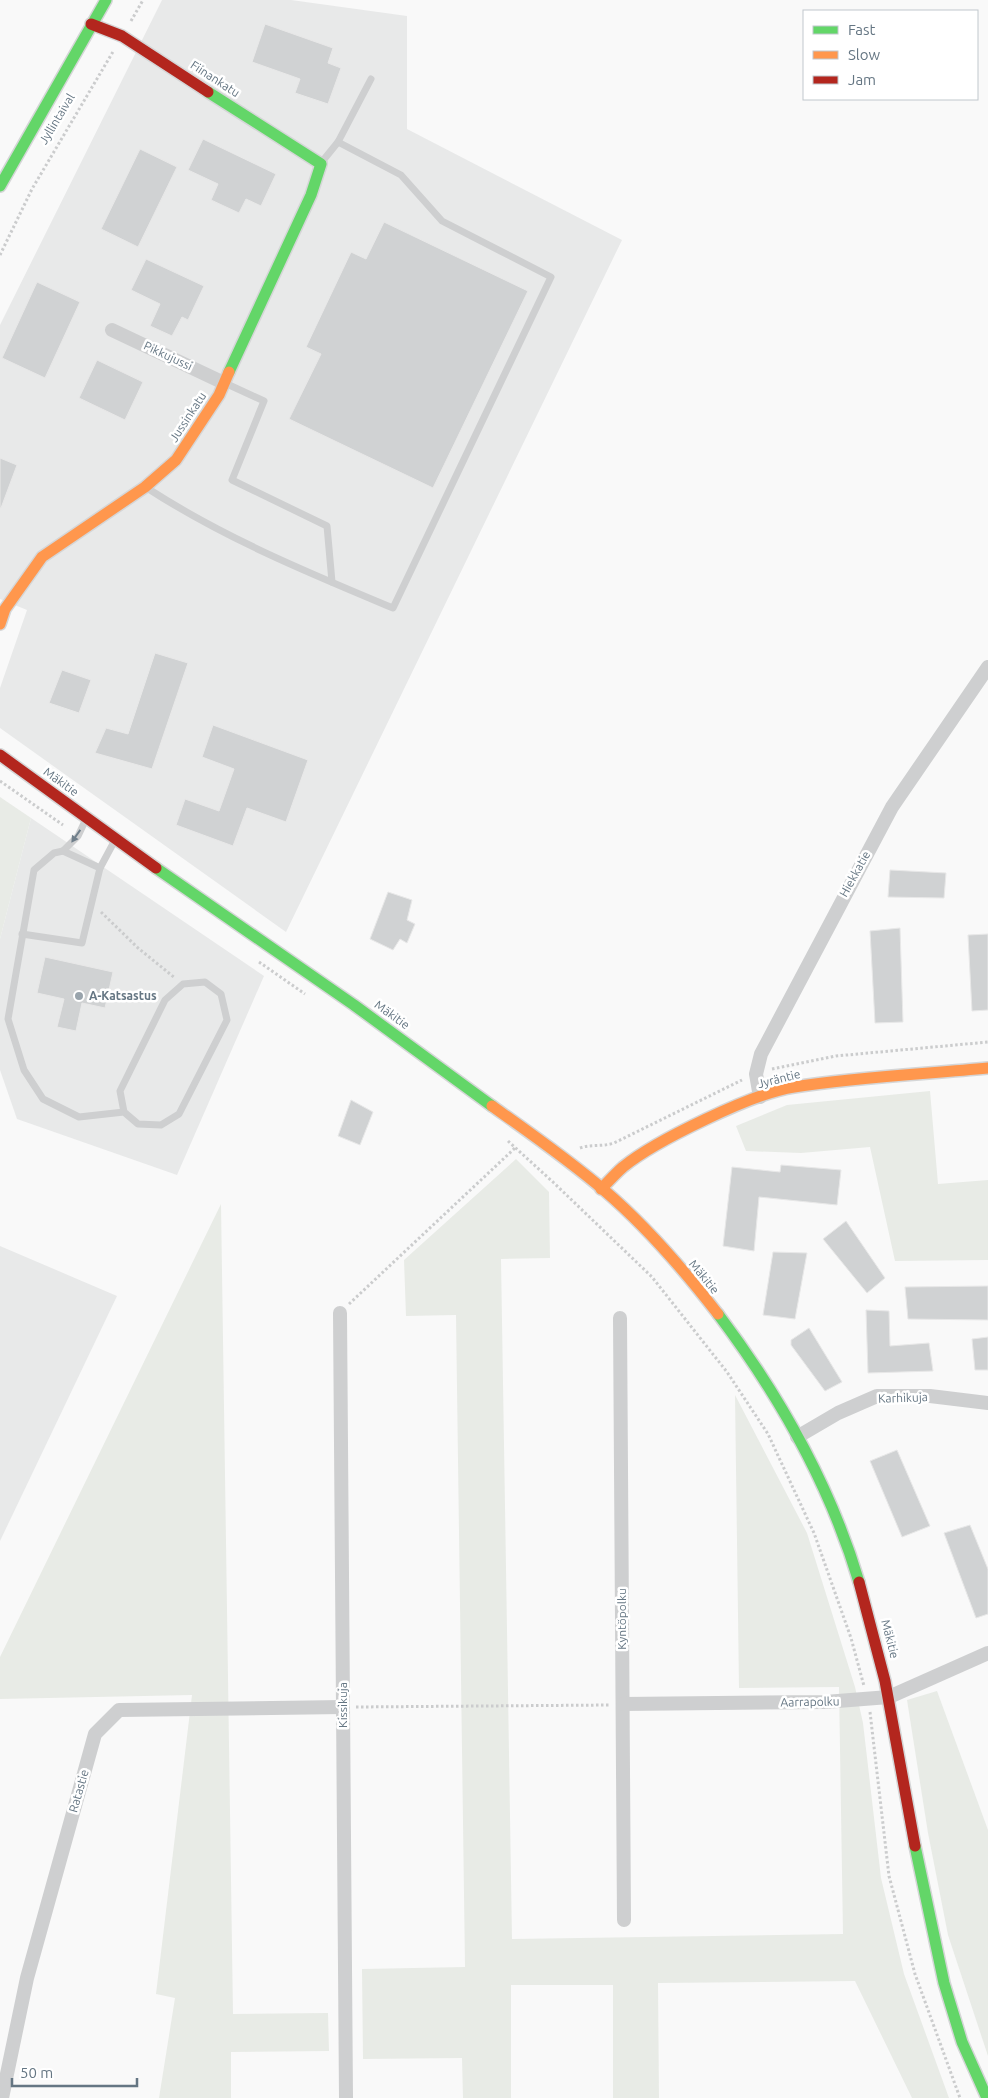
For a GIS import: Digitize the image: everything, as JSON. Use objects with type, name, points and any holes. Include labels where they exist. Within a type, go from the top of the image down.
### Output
[{"type":"street","name":"Jyllintaival","points":[[0,186],[106,0]]},
{"type":"street","name":"Fiinankatu","points":[[91,24],[122,36],[321,164]]},
{"type":"street","name":"Jussinkatu","points":[[0,624],[5,609],[42,557],[145,487],[176,460],[224,383],[311,194],[321,164]]},
{"type":"street","name":"Pikkujussi","points":[[112,330],[224,383]]},
{"type":"street","name":"Hiekkatie","points":[[760,1097],[756,1074],[761,1054],[845,893],[892,807],[988,667]]},
{"type":"street","name":"Mäkitie","points":[[0,755],[115,839],[302,966],[569,1162],[632,1216],[674,1261],[720,1318],[769,1388],[796,1437],[828,1498],[852,1559],[877,1636],[930,1930],[962,2043],[987,2098]]},
{"type":"street","name":"Jyräntie","points":[[601,1189],[623,1167],[662,1143],[719,1114],[760,1097],[794,1087],[988,1068]]},
{"type":"street","name":"Kissikuja","points":[[340,1312],[346,2098]]},
{"type":"street","name":"Kyntöpolku","points":[[620,1318],[624,1920]]},
{"type":"street","name":"Karhikuja","points":[[796,1437],[838,1413],[877,1396],[930,1396],[988,1403]]},
{"type":"street","name":"Aarrapolku","points":[[623,1704],[868,1700],[889,1697],[988,1653]]},
{"type":"street","name":"Ratastie","points":[[2,2098],[26,1978],[95,1734],[120,1710],[343,1707]]},
{"type":"lane","points":[[321,164],[338,142],[371,79]]},
{"type":"lane","points":[[145,487],[179,509],[284,562],[393,608],[551,277],[442,221],[401,175],[338,142]]},
{"type":"lane","points":[[224,383],[264,401],[232,480],[327,526],[332,582]]},
{"type":"lane","points":[[86,818],[78,836],[63,851],[54,853],[34,870],[8,1019],[24,1070],[43,1099],[79,1117],[124,1112]]},
{"type":"lane","points":[[22,934],[82,943],[100,868],[115,839]]},
{"type":"lane","points":[[63,851],[100,868]]},
{"type":"lane","points":[[205,982],[221,994],[227,1020],[179,1114],[161,1125],[138,1124],[124,1112],[120,1091],[165,1000],[184,984],[205,982]]},
{"type":"path","name":"Jyllintaival","points":[[0,255],[32,189],[143,0]]},
{"type":"path","points":[[92,903],[138,948],[184,984]]},
{"type":"path","points":[[340,1312],[515,1148]]},
{"type":"path","points":[[554,1183],[652,1277],[727,1372],[768,1434],[814,1533],[851,1638],[868,1700],[879,1777],[889,1876],[915,1974],[960,2098]]},
{"type":"path","points":[[343,1707],[623,1704]]},
{"type":"shaded area","points":[[162,0],[291,0],[407,16],[407,129],[622,240],[286,932],[0,728],[0,688],[27,610],[0,599],[0,325]]},
{"type":"shaded area","points":[[0,797],[31,818],[0,939]]},
{"type":"shaded area","points":[[31,818],[264,976],[177,1175],[17,1119],[0,1070],[0,939]]},
{"type":"shaded area","points":[[930,1091],[938,1184],[988,1180],[988,1260],[895,1261],[870,1147],[801,1153],[746,1151],[736,1126],[787,1105]]},
{"type":"shaded area","points":[[516,1159],[549,1192],[550,1258],[501,1259],[512,1939],[843,1934],[839,1687],[739,1688],[735,1395],[807,1533],[855,1687],[863,1723],[881,1878],[904,1974],[949,2098],[912,2098],[855,1981],[658,1983],[659,2098],[613,2098],[613,1985],[511,1985],[511,2098],[463,2098],[462,2058],[363,2059],[362,1969],[465,1967],[456,1315],[406,1316],[404,1260]]},
{"type":"shaded area","points":[[221,1204],[233,2014],[328,2013],[329,2051],[231,2052],[231,2098],[159,2098],[175,1998],[156,1994],[192,1695],[0,1699],[0,1657]]},
{"type":"shaded area","points":[[0,1246],[117,1296],[0,1541]]},
{"type":"shaded area","points":[[937,1691],[988,1830],[988,2056],[948,1935],[928,1833],[907,1700]]},
{"type":"building","points":[[265,24],[333,48],[328,63],[341,68],[328,104],[295,93],[300,79],[252,62]]},
{"type":"building","points":[[203,139],[276,174],[261,206],[246,199],[239,213],[211,200],[218,184],[188,170]]},
{"type":"building","points":[[140,149],[177,167],[138,247],[101,229]]},
{"type":"building","points":[[384,222],[528,291],[433,488],[289,419],[321,354],[306,347],[351,252],[366,259]]},
{"type":"building","points":[[146,259],[204,286],[188,320],[182,317],[172,336],[150,326],[160,304],[131,290]]},
{"type":"building","points":[[37,282],[80,302],[45,378],[2,358]]},
{"type":"building","points":[[97,360],[143,382],[125,420],[79,398]]},
{"type":"building","points":[[0,458],[17,465],[1,508],[0,508]]},
{"type":"building","points":[[155,653],[188,663],[152,769],[95,753],[106,728],[128,734]]},
{"type":"building","points":[[62,670],[91,680],[79,713],[49,703]]},
{"type":"building","points":[[213,725],[308,760],[286,822],[247,808],[233,846],[176,825],[185,799],[219,811],[234,769],[202,757]]},
{"type":"building","points":[[890,870],[946,873],[944,898],[888,897]]},
{"type":"building","points":[[388,892],[412,900],[407,920],[415,924],[407,943],[400,939],[393,950],[370,939]]},
{"type":"building","points":[[900,928],[903,1022],[875,1023],[870,931]]},
{"type":"building","points":[[988,934],[988,1010],[972,1011],[968,935]]},
{"type":"building","name":"A-Katsastus","points":[[45,957],[113,972],[105,1008],[82,1003],[76,1031],[57,1027],[64,999],[37,993]]},
{"type":"building","points":[[351,1100],[373,1112],[360,1145],[338,1136]]},
{"type":"building","points":[[781,1165],[841,1170],[837,1205],[759,1197],[754,1251],[723,1246],[732,1167],[780,1172]]},
{"type":"building","points":[[846,1221],[885,1278],[867,1293],[823,1239]]},
{"type":"building","points":[[773,1252],[807,1253],[795,1319],[763,1315]]},
{"type":"building","points":[[988,1286],[988,1320],[908,1319],[905,1287]]},
{"type":"building","points":[[866,1310],[889,1311],[890,1346],[929,1343],[933,1371],[868,1373]]},
{"type":"building","points":[[809,1328],[842,1382],[825,1391],[791,1345],[791,1340]]},
{"type":"building","points":[[988,1337],[988,1370],[975,1370],[972,1339]]},
{"type":"building","points":[[897,1450],[930,1526],[902,1537],[870,1461]]},
{"type":"building","points":[[970,1525],[988,1569],[988,1614],[976,1618],[944,1533]]},
{"type":"traffic: fast","points":[[0,186],[106,0]]},
{"type":"traffic: fast","points":[[208,92],[321,164],[311,195],[229,372]]},
{"type":"traffic: fast","points":[[156,868],[354,1005],[492,1106]]},
{"type":"traffic: fast","points":[[718,1314],[762,1376],[818,1476],[847,1546],[859,1582]]},
{"type":"traffic: fast","points":[[915,1846],[944,1983],[962,2042],[987,2098]]},
{"type":"traffic: slow","points":[[0,624],[5,609],[42,557],[145,487],[176,460],[219,395],[229,372]]},
{"type":"traffic: slow","points":[[601,1189],[623,1167],[657,1144],[730,1108],[776,1091],[842,1081],[988,1068]]},
{"type":"traffic: slow","points":[[492,1106],[563,1158],[621,1205],[692,1281],[718,1314]]},
{"type":"traffic: jam","points":[[91,24],[122,36],[208,92]]},
{"type":"traffic: jam","points":[[0,755],[156,868]]},
{"type":"traffic: jam","points":[[859,1582],[885,1681],[915,1846]]},
{"type":"place","name":"A-Katsastus","points":[[79,996]]}]
